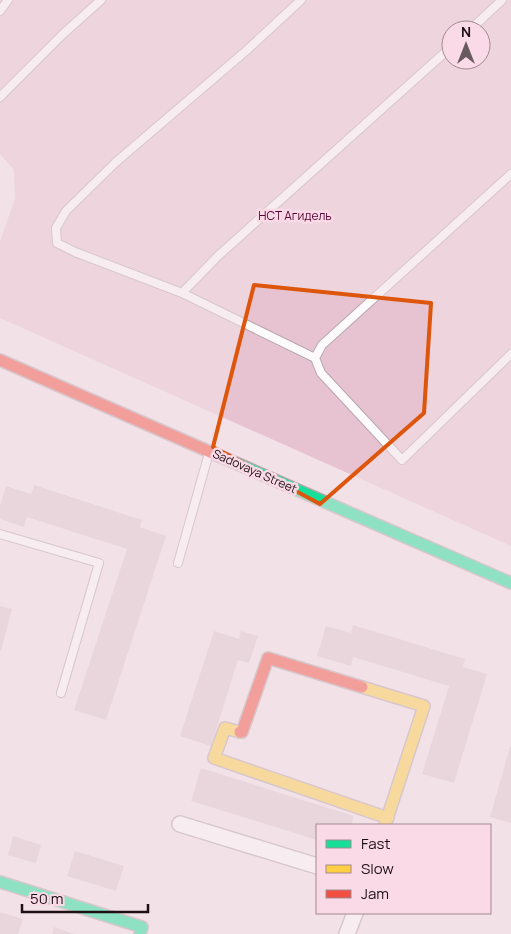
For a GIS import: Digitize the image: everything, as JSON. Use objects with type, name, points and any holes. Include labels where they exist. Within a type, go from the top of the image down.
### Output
[{"type":"street","name":"Sadovaya Street","points":[[0,360],[511,583]]},
{"type":"street","points":[[268,658],[424,706],[387,821],[214,758],[225,728],[242,732],[268,658]]},
{"type":"street","points":[[180,824],[316,866]]},
{"type":"street","points":[[0,882],[141,931]]},
{"type":"street","points":[[347,934],[355,914]]},
{"type":"lane","points":[[0,11],[8,0]]},
{"type":"lane","points":[[0,97],[100,0]]},
{"type":"lane","points":[[301,0],[116,162],[66,211],[56,228],[58,243],[75,252],[182,293],[315,358],[321,373],[402,460],[511,354]]},
{"type":"lane","points":[[481,20],[502,0]]},
{"type":"lane","points":[[182,293],[218,256],[441,56]]},
{"type":"lane","points":[[315,358],[322,345],[511,174]]},
{"type":"lane","points":[[178,563],[209,451]]},
{"type":"lane","points":[[0,534],[99,563],[61,693]]},
{"type":"highlighted area","points":[[254,285],[431,303],[424,413],[320,504],[213,447]]},
{"type":"green space","name":"НСТ Агидель","points":[[0,0],[511,0],[511,546],[0,318],[0,241],[15,199],[14,170],[0,154]]},
{"type":"building","points":[[34,485],[142,520],[140,527],[166,536],[106,720],[74,710],[127,549],[27,517],[24,527],[0,519],[0,505],[6,486],[31,494]]},
{"type":"building","points":[[0,606],[12,609],[1,651],[0,651]]},
{"type":"building","points":[[353,625],[465,659],[463,667],[487,674],[454,783],[422,774],[449,686],[353,657],[351,666],[317,656],[326,626],[351,633]]},
{"type":"building","points":[[214,631],[239,639],[241,631],[258,636],[249,663],[238,660],[211,746],[180,736]]},
{"type":"building","points":[[511,747],[511,823],[490,817]]},
{"type":"building","points":[[201,768],[354,816],[351,824],[316,824],[316,840],[191,801]]},
{"type":"building","points":[[13,836],[41,845],[36,863],[8,855]]},
{"type":"building","points":[[75,851],[124,866],[116,891],[67,876]]},
{"type":"building","points":[[0,912],[23,919],[18,934],[0,934]]},
{"type":"building","points":[[54,927],[74,934],[52,934]]},
{"type":"traffic: fast","points":[[217,455],[511,583]]},
{"type":"traffic: fast","points":[[0,882],[142,927],[140,934]]},
{"type":"traffic: slow","points":[[362,687],[424,706],[385,824]]},
{"type":"traffic: slow","points":[[240,732],[225,728],[214,758],[388,818]]},
{"type":"traffic: jam","points":[[0,360],[217,455]]},
{"type":"traffic: jam","points":[[240,732],[242,732],[268,658],[362,687]]}]
